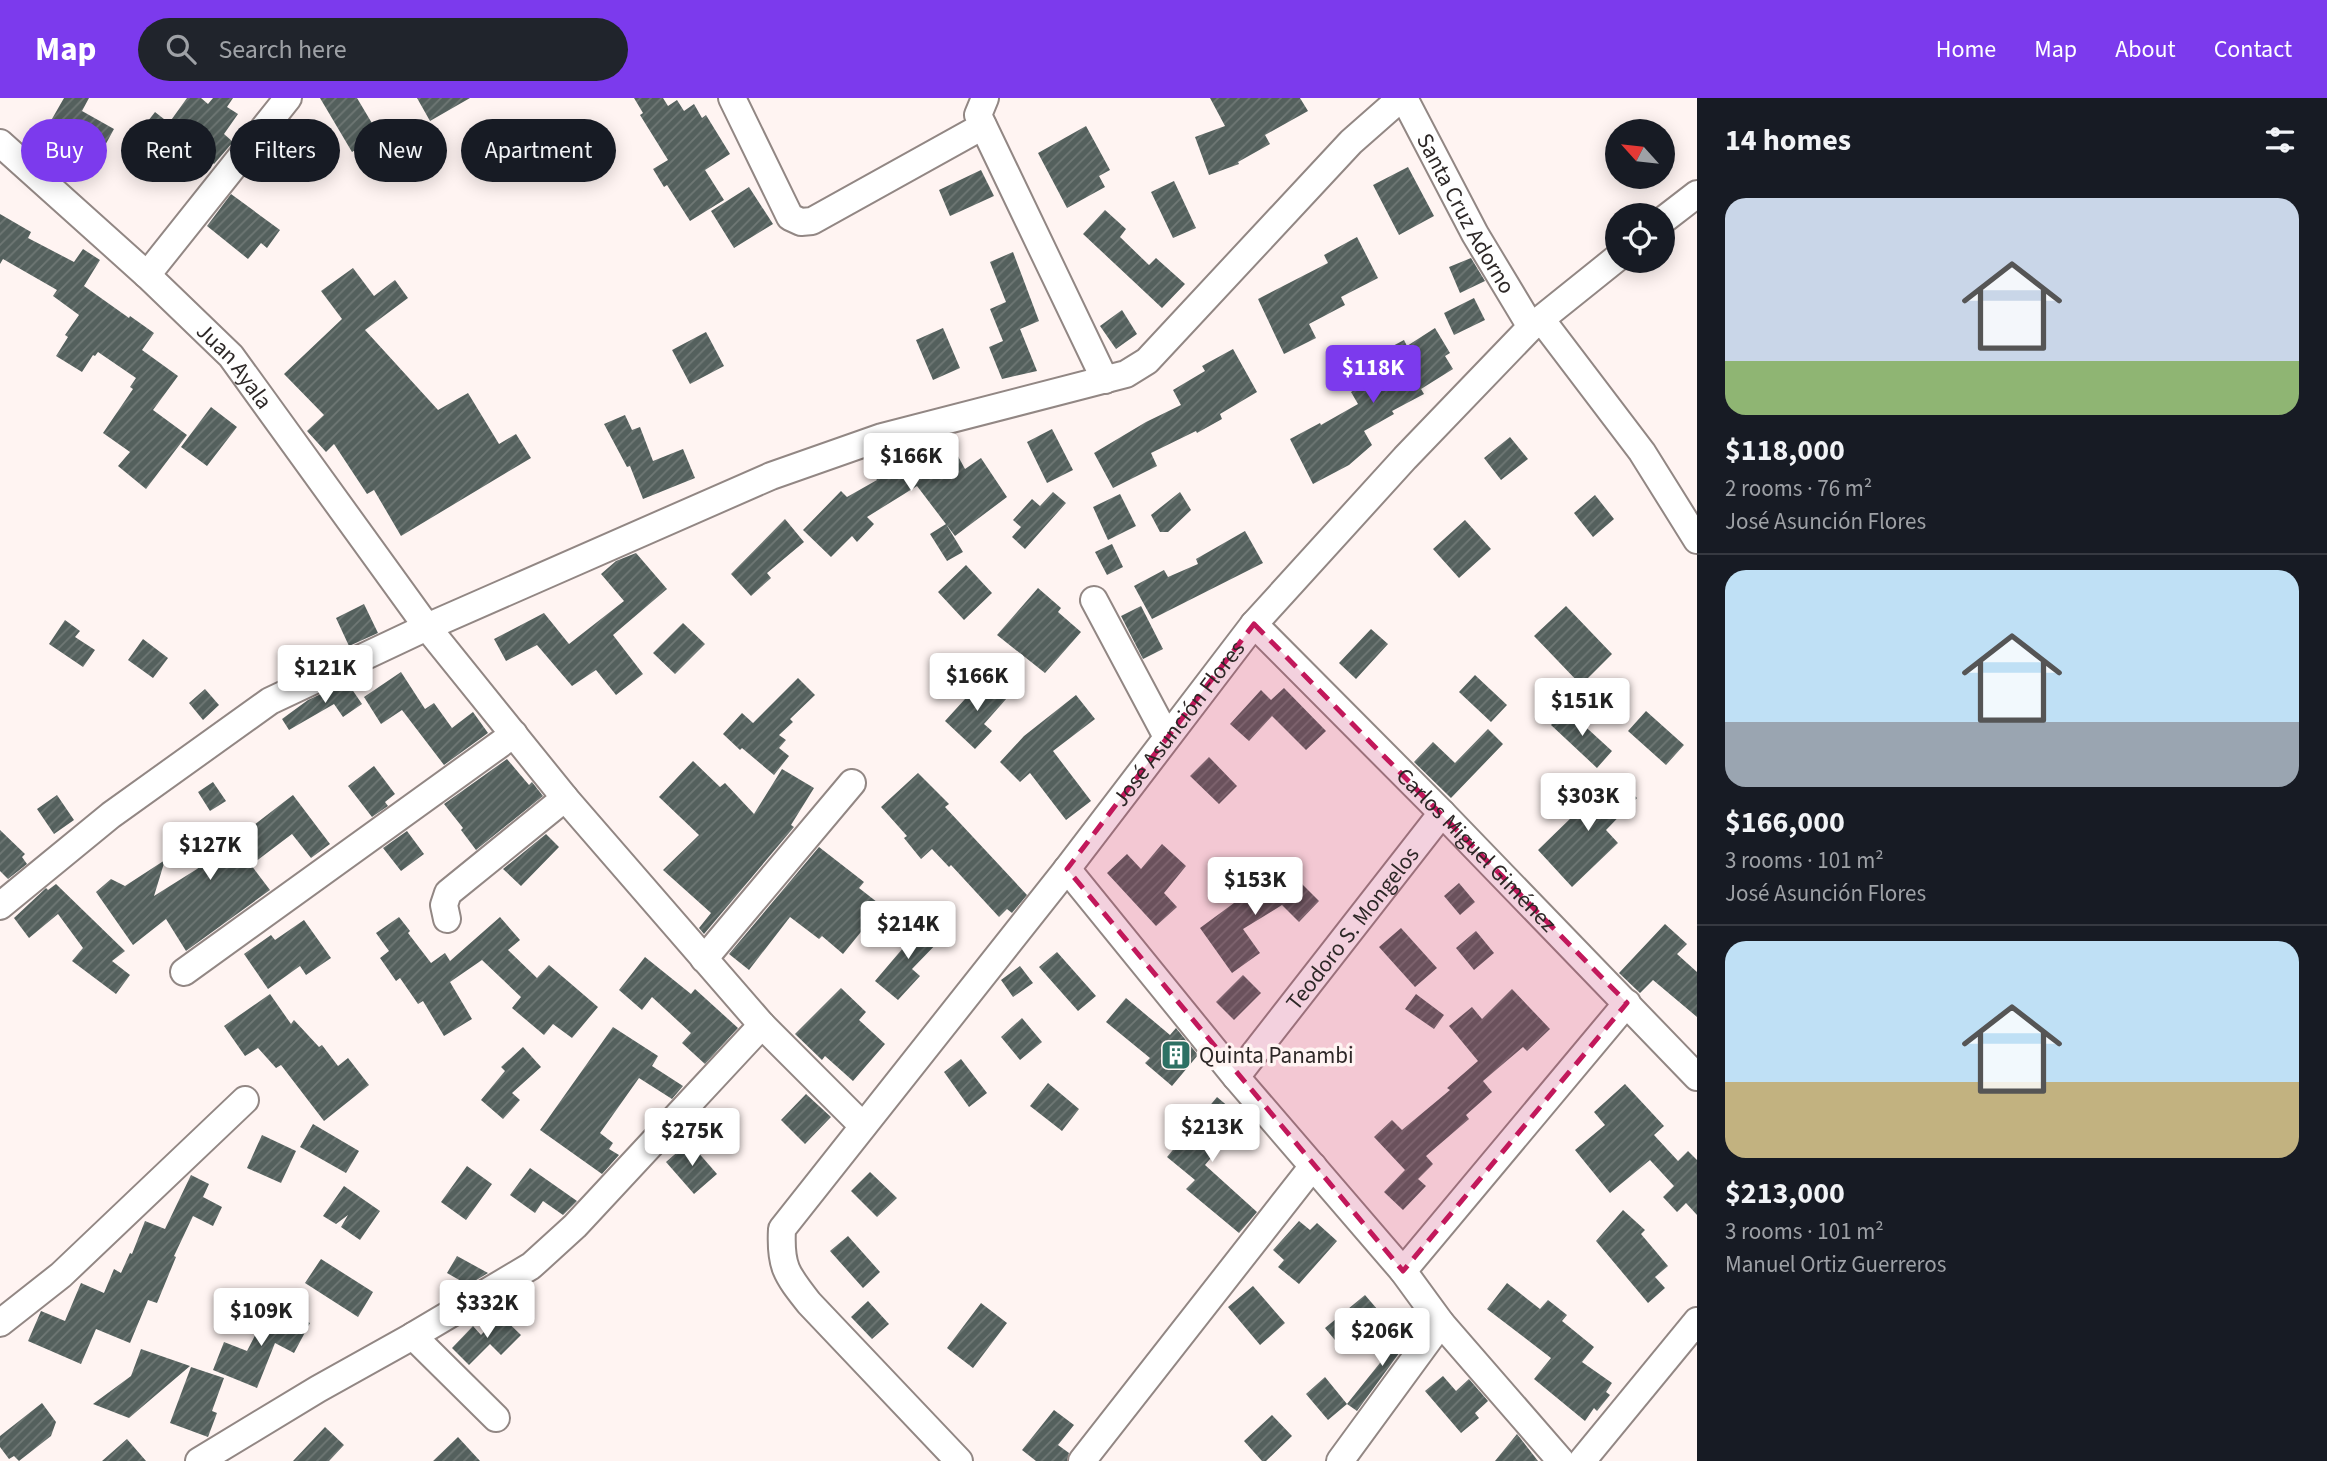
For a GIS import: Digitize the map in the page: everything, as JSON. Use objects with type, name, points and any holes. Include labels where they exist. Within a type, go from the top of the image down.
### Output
[{"type":"street","points":[[147,275],[288,98]]},
{"type":"street","points":[[732,98],[790,217],[801,222],[812,221],[983,126]]},
{"type":"street","points":[[985,98],[978,115],[1105,380]]},
{"type":"street","points":[[0,906],[111,815],[270,701],[427,627],[783,472],[881,436],[1126,374],[1147,361],[1350,142],[1402,98]]},
{"type":"street","name":"Santa Cruz Adorno","points":[[1402,98],[1475,234],[1536,323],[1642,452],[1695,531]]},
{"type":"street","name":"Juan Ayala","points":[[0,143],[147,275],[230,356],[427,627],[565,798],[762,1025],[863,1126]]},
{"type":"street","points":[[1675,211],[1697,194]]},
{"type":"street","name":"José Asunción Flores","points":[[959,1461],[808,1303],[790,1279],[781,1255],[782,1229],[1067,869],[1254,624],[1405,458],[1536,323],[1605,268]]},
{"type":"street","points":[[1094,600],[1167,737]]},
{"type":"street","name":"Carlos Miguel Giménez","points":[[1254,624],[1442,813],[1697,1077]]},
{"type":"street","points":[[184,972],[514,734]]},
{"type":"street","points":[[704,959],[852,783]]},
{"type":"street","points":[[447,919],[444,905],[448,893],[565,798]]},
{"type":"street","name":"Teodoro S. Mongelos","points":[[1236,1077],[1442,813]]},
{"type":"street","points":[[1067,869],[1236,1077],[1403,1271],[1441,1323],[1561,1461]]},
{"type":"street","points":[[1403,1271],[1627,1003]]},
{"type":"street","points":[[199,1461],[531,1266],[575,1226],[762,1025]]},
{"type":"street","points":[[0,1324],[61,1275],[245,1100]]},
{"type":"street","points":[[1083,1461],[1313,1166]]},
{"type":"street","points":[[1582,1461],[1697,1321]]},
{"type":"street","points":[[1340,1461],[1441,1323]]},
{"type":"street","points":[[413,1336],[496,1418]]},
{"type":"highlighted area","points":[[1254,624],[1627,1003],[1403,1271],[1067,869]]},
{"type":"building","points":[[64,98],[89,98],[82,111],[96,119],[52,119]]},
{"type":"building","points":[[187,98],[201,98],[208,104],[213,98],[233,98],[227,107],[238,114],[234,119],[230,119],[230,125],[224,134],[230,139],[230,145],[216,162],[216,119],[172,119]]},
{"type":"building","points":[[320,98],[357,98],[369,119],[354,119],[354,151],[352,152],[340,132],[340,119],[332,119]]},
{"type":"building","points":[[417,98],[470,98],[433,119],[429,119]]},
{"type":"building","points":[[634,98],[663,98],[668,106],[677,100],[684,111],[694,104],[702,118],[706,115],[730,154],[705,170],[724,200],[690,221],[667,185],[664,187],[653,169],[668,160],[640,115],[643,113]]},
{"type":"building","points":[[1210,98],[1300,98],[1308,111],[1265,135],[1270,144],[1238,162],[1239,164],[1209,175],[1195,137],[1225,126]]},
{"type":"building","points":[[155,112],[164,119],[150,119]]},
{"type":"building","points":[[107,125],[114,129],[107,142]]},
{"type":"building","points":[[1086,126],[1110,170],[1099,176],[1105,187],[1067,208],[1038,153]]},
{"type":"building","points":[[1408,167],[1434,216],[1399,235],[1373,185]]},
{"type":"building","points":[[981,170],[994,196],[950,216],[939,190]]},
{"type":"building","points":[[1174,181],[1196,228],[1173,238],[1151,192]]},
{"type":"building","points":[[749,187],[773,224],[734,248],[711,211]]},
{"type":"building","points":[[231,194],[280,230],[267,248],[261,243],[248,259],[207,226]]},
{"type":"building","points":[[1105,210],[1126,229],[1120,237],[1149,265],[1156,258],[1185,284],[1162,308],[1083,234]]},
{"type":"building","points":[[0,214],[31,232],[28,238],[74,262],[83,249],[100,260],[84,286],[154,333],[142,350],[178,376],[153,410],[187,435],[146,489],[118,466],[130,452],[103,433],[133,389],[130,387],[136,378],[98,352],[82,372],[56,356],[68,337],[65,335],[79,315],[53,296],[57,290],[3,259],[0,264]]},
{"type":"building","points":[[1357,237],[1378,278],[1341,297],[1345,305],[1309,324],[1316,338],[1284,354],[1258,299],[1328,263],[1324,255]]},
{"type":"building","points":[[1013,252],[1039,321],[1020,329],[1037,371],[1002,379],[989,347],[1003,341],[990,309],[1006,302],[990,262]]},
{"type":"building","points":[[1471,258],[1485,281],[1460,293],[1449,267]]},
{"type":"building","points":[[353,268],[374,296],[395,280],[408,298],[365,330],[438,410],[468,393],[499,444],[516,434],[531,458],[401,536],[374,490],[367,494],[334,444],[326,452],[307,431],[324,415],[284,374],[342,319],[321,291]]},
{"type":"building","points":[[1474,298],[1485,320],[1454,335],[1444,313]]},
{"type":"building","points":[[1122,310],[1137,334],[1116,349],[1100,326]]},
{"type":"building","points":[[943,328],[960,368],[933,380],[916,340]]},
{"type":"building","points":[[1435,328],[1450,353],[1445,356],[1453,369],[1421,389],[1424,394],[1392,411],[1394,414],[1364,431],[1372,445],[1349,465],[1313,484],[1290,439],[1358,404],[1351,392],[1383,373],[1374,356],[1404,340],[1407,346]]},
{"type":"building","points":[[706,332],[724,366],[690,384],[672,350]]},
{"type":"building","points":[[1233,349],[1257,392],[1220,414],[1222,419],[1151,453],[1157,466],[1113,488],[1094,453],[1181,405],[1173,390],[1205,371],[1202,366]]},
{"type":"building","points":[[211,407],[237,427],[207,466],[181,447]]},
{"type":"building","points":[[625,415],[632,430],[640,427],[653,461],[683,449],[695,478],[643,499],[630,466],[627,467],[604,424]]},
{"type":"building","points":[[1052,429],[1073,470],[1047,483],[1027,442]]},
{"type":"building","points":[[947,436],[965,469],[981,458],[1007,497],[955,536],[917,486],[867,517],[874,524],[857,542],[852,536],[831,557],[803,530],[841,491],[847,497],[877,480],[866,462],[887,452]]},
{"type":"building","points":[[1510,437],[1528,459],[1501,480],[1484,458]]},
{"type":"building","points":[[1053,492],[1066,503],[1025,549],[1012,537],[1021,527],[1013,520],[1032,499],[1040,506]]},
{"type":"building","points":[[1180,492],[1191,510],[1168,532],[1160,532],[1151,515]]},
{"type":"building","points":[[1120,494],[1136,526],[1108,540],[1093,507]]},
{"type":"building","points":[[1595,495],[1614,519],[1593,537],[1574,513]]},
{"type":"building","points":[[785,519],[804,542],[767,573],[771,578],[751,596],[731,574]]},
{"type":"building","points":[[1465,520],[1491,549],[1459,578],[1433,549]]},
{"type":"building","points":[[946,524],[963,552],[947,561],[930,534]]},
{"type":"building","points":[[1245,531],[1263,563],[1152,619],[1134,586],[1164,570],[1168,577],[1198,564],[1196,559]]},
{"type":"building","points":[[1112,544],[1123,567],[1107,575],[1095,552]]},
{"type":"building","points":[[636,553],[667,589],[613,635],[643,674],[616,695],[596,670],[572,686],[537,645],[506,661],[494,639],[544,613],[569,644],[624,601],[601,574],[616,561]]},
{"type":"building","points":[[966,565],[992,593],[964,620],[938,592]]},
{"type":"building","points":[[1038,588],[1061,608],[1058,612],[1081,632],[1045,673],[997,635]]},
{"type":"building","points":[[364,604],[378,633],[349,646],[336,618]]},
{"type":"building","points":[[1141,606],[1163,649],[1143,659],[1121,616]]},
{"type":"building","points":[[1566,606],[1612,654],[1581,685],[1534,636]]},
{"type":"building","points":[[65,620],[80,631],[75,637],[95,650],[83,667],[49,644]]},
{"type":"building","points":[[683,623],[705,644],[675,674],[653,653]]},
{"type":"building","points":[[1371,629],[1388,644],[1356,679],[1339,663]]},
{"type":"building","points":[[143,639],[168,658],[153,678],[128,660]]},
{"type":"building","points":[[401,672],[425,709],[434,703],[452,728],[473,712],[488,733],[444,765],[402,710],[381,724],[364,697]]},
{"type":"building","points":[[1475,675],[1507,705],[1491,722],[1459,692]]},
{"type":"building","points":[[985,677],[1007,698],[984,724],[992,731],[975,749],[945,721]]},
{"type":"building","points":[[798,678],[815,695],[790,719],[793,722],[779,735],[786,740],[779,748],[789,756],[774,775],[723,734],[742,713],[753,723]]},
{"type":"building","points":[[347,682],[362,704],[343,717],[334,704],[289,730],[282,719],[308,700]]},
{"type":"building","points":[[1284,688],[1326,731],[1306,750],[1272,716],[1249,741],[1230,724],[1261,690],[1271,700]]},
{"type":"building","points":[[205,689],[219,705],[203,720],[189,703]]},
{"type":"building","points":[[1076,695],[1095,719],[1053,751],[1091,801],[1066,820],[1030,773],[1020,782],[1000,762],[1024,736]]},
{"type":"building","points":[[1566,709],[1612,751],[1597,768],[1551,725]]},
{"type":"building","points":[[1646,711],[1684,745],[1666,765],[1628,731]]},
{"type":"building","points":[[1488,729],[1503,744],[1451,798],[1414,762],[1433,742],[1455,763]]},
{"type":"building","points":[[1209,757],[1237,786],[1219,804],[1190,776]]},
{"type":"building","points":[[507,759],[529,785],[532,782],[543,796],[476,850],[444,804]]},
{"type":"building","points":[[693,761],[720,787],[725,783],[754,814],[782,769],[814,788],[791,825],[794,827],[704,934],[699,928],[711,913],[663,870],[699,835],[659,797]]},
{"type":"building","points":[[374,766],[395,794],[385,802],[388,806],[372,817],[348,786]]},
{"type":"building","points":[[918,773],[949,804],[945,807],[1027,895],[1012,913],[1007,909],[999,917],[951,865],[949,867],[932,849],[921,859],[904,838],[907,836],[881,807]]},
{"type":"building","points":[[1614,776],[1637,798],[1606,830],[1618,843],[1572,887],[1538,850]]},
{"type":"building","points":[[213,782],[226,801],[210,811],[198,792]]},
{"type":"building","points":[[57,795],[74,820],[54,834],[37,809]]},
{"type":"building","points":[[293,795],[330,844],[311,858],[292,834],[251,865],[270,890],[186,951],[166,919],[133,945],[96,892],[111,879],[125,886],[165,860],[154,896],[197,869]]},
{"type":"building","points":[[0,830],[25,854],[22,857],[27,864],[8,879],[0,871]]},
{"type":"building","points":[[407,831],[424,854],[401,871],[383,848]]},
{"type":"building","points":[[546,834],[559,847],[521,886],[503,869]]},
{"type":"building","points":[[1162,844],[1186,866],[1164,893],[1177,907],[1156,926],[1107,873],[1127,854],[1141,869]]},
{"type":"building","points":[[819,847],[864,882],[859,888],[882,906],[843,954],[822,936],[819,939],[790,917],[749,970],[729,954]]},
{"type":"building","points":[[1285,867],[1319,901],[1299,922],[1282,905],[1243,929],[1260,953],[1232,973],[1200,928],[1251,889],[1256,898]]},
{"type":"building","points":[[1459,883],[1475,902],[1460,915],[1444,896]]},
{"type":"building","points":[[56,884],[125,951],[112,961],[130,975],[116,994],[72,961],[83,948],[58,914],[29,938],[14,918],[46,888],[48,890]]},
{"type":"building","points":[[399,917],[431,963],[445,953],[450,961],[500,917],[520,940],[508,950],[537,978],[549,965],[598,1007],[572,1038],[553,1024],[544,1035],[512,1008],[521,997],[482,960],[450,982],[472,1019],[444,1036],[423,1001],[418,1004],[400,978],[396,981],[380,958],[389,951],[376,933]]},
{"type":"building","points":[[304,920],[331,958],[306,975],[300,966],[268,989],[244,954],[271,935],[275,940]]},
{"type":"building","points":[[925,921],[942,938],[912,969],[920,976],[898,1000],[875,981],[903,948],[900,946]]},
{"type":"building","points":[[1665,924],[1687,944],[1677,954],[1697,972],[1697,1017],[1653,980],[1640,993],[1619,973]]},
{"type":"building","points":[[1401,928],[1437,968],[1415,987],[1379,947]]},
{"type":"building","points":[[1476,931],[1494,953],[1474,970],[1456,948]]},
{"type":"building","points":[[1057,952],[1096,996],[1078,1011],[1039,967]]},
{"type":"building","points":[[645,957],[691,994],[695,989],[738,1028],[705,1064],[682,1043],[691,1033],[652,997],[642,1010],[619,990]]},
{"type":"building","points":[[1020,966],[1033,983],[1013,997],[1001,980]]},
{"type":"building","points":[[1243,975],[1261,993],[1234,1020],[1216,1002]]},
{"type":"building","points":[[841,988],[866,1012],[859,1020],[885,1044],[853,1081],[825,1056],[822,1060],[795,1034]]},
{"type":"building","points":[[1512,989],[1550,1029],[1527,1051],[1523,1047],[1483,1081],[1492,1092],[1466,1115],[1469,1119],[1426,1156],[1433,1164],[1418,1179],[1426,1186],[1403,1210],[1384,1192],[1405,1170],[1374,1137],[1392,1120],[1402,1130],[1450,1090],[1447,1088],[1478,1061],[1449,1026],[1472,1007],[1482,1019]]},
{"type":"building","points":[[270,994],[291,1024],[294,1020],[319,1047],[322,1045],[338,1066],[348,1058],[369,1085],[324,1121],[281,1065],[276,1068],[258,1048],[245,1056],[224,1026]]},
{"type":"building","points":[[1416,994],[1444,1015],[1434,1029],[1405,1009]]},
{"type":"building","points":[[1126,998],[1170,1035],[1176,1028],[1198,1055],[1172,1086],[1145,1063],[1150,1058],[1106,1022]]},
{"type":"building","points":[[1022,1018],[1042,1042],[1020,1060],[1001,1037]]},
{"type":"building","points":[[613,1027],[658,1056],[652,1066],[683,1086],[672,1099],[639,1078],[600,1133],[613,1143],[609,1149],[619,1155],[602,1174],[540,1130]]},
{"type":"building","points":[[523,1047],[541,1067],[512,1093],[520,1100],[503,1119],[481,1100],[505,1071],[501,1067]]},
{"type":"building","points":[[961,1059],[987,1093],[969,1107],[944,1072]]},
{"type":"building","points":[[1048,1083],[1079,1109],[1062,1131],[1030,1106]]},
{"type":"building","points":[[1625,1084],[1664,1126],[1654,1135],[1678,1161],[1688,1151],[1697,1160],[1697,1215],[1686,1203],[1677,1212],[1663,1197],[1674,1186],[1650,1160],[1610,1193],[1575,1150],[1605,1125],[1594,1112]]},
{"type":"building","points":[[806,1094],[831,1117],[805,1144],[781,1120]]},
{"type":"building","points":[[1217,1097],[1243,1119],[1205,1165],[1257,1212],[1239,1233],[1186,1189],[1195,1180],[1167,1157]]},
{"type":"building","points":[[313,1124],[359,1151],[346,1173],[300,1147]]},
{"type":"building","points":[[262,1135],[296,1151],[281,1183],[247,1168]]},
{"type":"building","points":[[689,1142],[717,1174],[694,1194],[666,1162]]},
{"type":"building","points":[[467,1166],[492,1184],[466,1220],[441,1202]]},
{"type":"building","points":[[530,1168],[577,1201],[563,1215],[543,1201],[535,1213],[510,1195]]},
{"type":"building","points":[[870,1172],[897,1198],[877,1217],[851,1191]]},
{"type":"building","points":[[191,1175],[209,1184],[203,1197],[222,1207],[213,1226],[193,1216],[174,1256],[176,1257],[157,1303],[148,1300],[130,1343],[96,1329],[81,1364],[28,1341],[41,1311],[65,1321],[81,1283],[104,1293],[114,1269],[121,1273],[130,1253],[132,1254],[145,1221],[165,1229]]},
{"type":"building","points":[[344,1186],[380,1211],[360,1240],[341,1227],[348,1215],[336,1224],[323,1216]]},
{"type":"building","points":[[1623,1210],[1645,1230],[1641,1234],[1668,1266],[1655,1277],[1665,1288],[1648,1303],[1596,1241]]},
{"type":"building","points":[[1299,1221],[1310,1230],[1317,1223],[1337,1241],[1299,1284],[1278,1267],[1284,1260],[1273,1250]]},
{"type":"building","points":[[848,1236],[880,1272],[863,1288],[830,1251]]},
{"type":"building","points":[[457,1256],[488,1273],[468,1285],[447,1273]]},
{"type":"building","points":[[321,1259],[373,1292],[358,1317],[305,1283]]},
{"type":"building","points":[[1507,1283],[1540,1309],[1548,1300],[1567,1315],[1562,1321],[1594,1347],[1582,1362],[1612,1383],[1606,1392],[1610,1395],[1597,1411],[1594,1408],[1585,1421],[1534,1379],[1551,1358],[1487,1309]]},
{"type":"building","points":[[1253,1286],[1285,1323],[1260,1345],[1228,1307]]},
{"type":"building","points":[[1365,1295],[1384,1317],[1344,1351],[1325,1328]]},
{"type":"building","points":[[868,1301],[889,1324],[872,1339],[851,1317]]},
{"type":"building","points":[[981,1303],[1007,1323],[973,1368],[947,1348]]},
{"type":"building","points":[[284,1310],[310,1323],[294,1353],[275,1343],[257,1388],[213,1370],[224,1342],[247,1351],[267,1312],[280,1318]]},
{"type":"building","points":[[500,1315],[521,1335],[501,1355],[490,1344],[469,1365],[452,1348],[473,1326],[481,1335]]},
{"type":"building","points":[[1416,1318],[1421,1323],[1357,1411],[1347,1404]]},
{"type":"building","points":[[141,1349],[190,1366],[129,1418],[93,1404],[131,1376]]},
{"type":"building","points":[[191,1367],[224,1378],[212,1411],[217,1413],[208,1437],[170,1423]]},
{"type":"building","points":[[1443,1376],[1456,1391],[1469,1379],[1488,1401],[1475,1413],[1479,1418],[1461,1433],[1425,1391]]},
{"type":"building","points":[[1325,1377],[1347,1404],[1328,1420],[1306,1394]]},
{"type":"building","points":[[42,1403],[56,1422],[51,1436],[19,1461],[14,1456],[9,1459],[0,1447],[0,1436]]},
{"type":"building","points":[[1054,1410],[1074,1425],[1058,1445],[1069,1453],[1067,1461],[1036,1461],[1022,1450]]},
{"type":"building","points":[[1272,1415],[1292,1436],[1266,1461],[1262,1461],[1244,1441]]},
{"type":"building","points":[[325,1427],[344,1445],[329,1461],[293,1461]]},
{"type":"building","points":[[1517,1434],[1538,1461],[1495,1461]]},
{"type":"building","points":[[458,1437],[480,1461],[433,1461]]},
{"type":"building","points":[[127,1439],[146,1461],[102,1461]]},
{"type":"place","name":"Quinta Panambi","points":[[1176,1055]]}]
